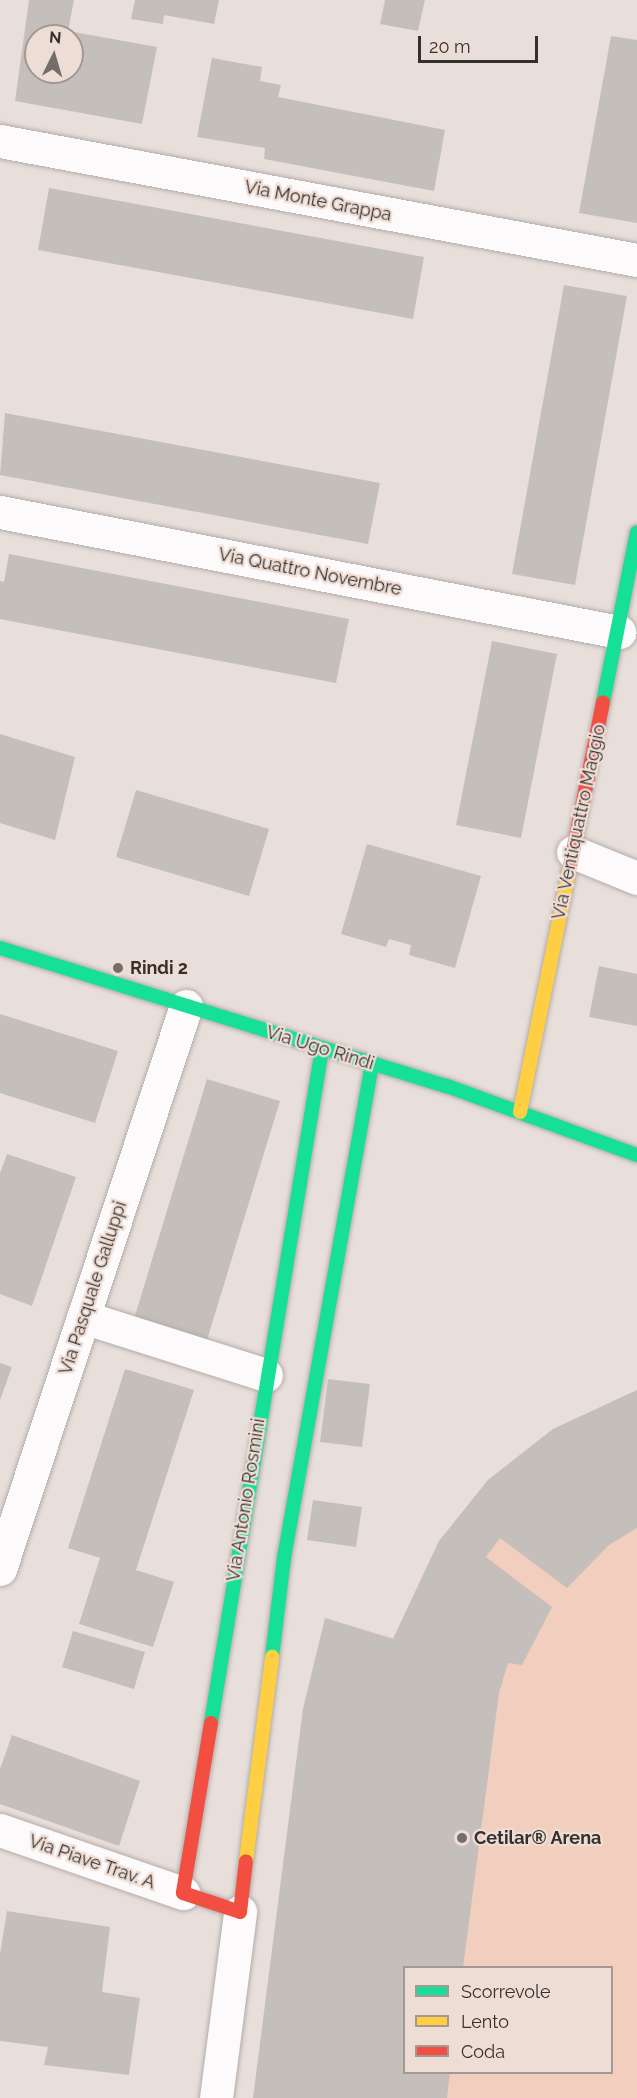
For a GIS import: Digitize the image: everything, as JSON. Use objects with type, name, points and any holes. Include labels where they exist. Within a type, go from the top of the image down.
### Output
[{"type":"street","name":"Via Monte Grappa","points":[[0,141],[637,260]]},
{"type":"street","name":"Via Quattro Novembre","points":[[0,512],[619,632]]},
{"type":"street","name":"Via Ventiquattro Maggio","points":[[520,1112],[619,632],[637,532]]},
{"type":"street","points":[[573,852],[637,878]]},
{"type":"street","name":"Via Ugo Rindi","points":[[0,948],[520,1112],[637,1155]]},
{"type":"street","name":"Via Pasquale Galluppi","points":[[0,1569],[186,1006]]},
{"type":"street","name":"Via Antonio Rosmini","points":[[183,1893],[266,1375],[322,1048]]},
{"type":"street","points":[[216,2098],[284,1558],[372,1064]]},
{"type":"street","points":[[83,1317],[266,1375]]},
{"type":"street","name":"Via Piave Trav. A","points":[[0,1830],[183,1893]]},
{"type":"street","points":[[183,1893],[240,1912]]},
{"type":"shaded area","name":"Cetilar® Arena","points":[[637,1390],[637,2098],[253,2098],[303,1709],[325,1618],[393,1638],[439,1541],[488,1480],[553,1429]]},
{"type":"building","points":[[29,0],[74,0],[69,24],[26,24]]},
{"type":"building","points":[[135,0],[219,0],[214,24],[164,15],[163,24],[131,19]]},
{"type":"building","points":[[385,0],[425,0],[418,31],[380,24]]},
{"type":"building","points":[[84,34],[157,47],[142,124],[15,101],[24,36],[24,84],[84,84]]},
{"type":"building","points":[[611,36],[637,40],[637,223],[579,213]]},
{"type":"building","points":[[212,58],[262,67],[260,81],[281,85],[278,97],[445,130],[434,191],[264,159],[265,148],[197,137]]},
{"type":"building","points":[[49,188],[424,257],[413,319],[38,250]]},
{"type":"building","points":[[564,285],[627,296],[575,585],[512,574]]},
{"type":"building","points":[[5,413],[380,483],[368,544],[0,475]]},
{"type":"building","points":[[9,554],[349,619],[336,683],[0,619],[0,581],[4,582]]},
{"type":"building","points":[[492,641],[557,654],[521,838],[456,825]]},
{"type":"building","points":[[0,734],[75,757],[55,840],[0,823]]},
{"type":"building","points":[[136,790],[269,829],[249,896],[116,857]]},
{"type":"building","points":[[367,844],[481,876],[455,968],[409,955],[411,945],[389,939],[386,947],[341,934]]},
{"type":"building","points":[[599,966],[637,974],[637,1026],[589,1017]]},
{"type":"building","points":[[0,1014],[118,1051],[95,1123],[0,1093]]},
{"type":"building","points":[[207,1079],[280,1101],[207,1340],[134,1319]]},
{"type":"building","points":[[7,1154],[76,1177],[32,1306],[0,1294],[0,1173]]},
{"type":"building","points":[[0,1363],[12,1367],[0,1400]]},
{"type":"building","points":[[125,1369],[194,1390],[136,1570],[174,1582],[153,1647],[79,1624],[100,1558],[68,1548]]},
{"type":"building","points":[[328,1379],[370,1384],[362,1447],[320,1442]]},
{"type":"building","name":"Cetilar® Arena","points":[[637,1390],[637,1528],[609,1545],[567,1588],[500,1538],[486,1557],[552,1607],[522,1665],[508,1663],[499,1693],[463,1966],[403,1966],[403,2074],[450,2074],[447,2098],[253,2098],[303,1709],[325,1618],[393,1639],[439,1541],[488,1480],[553,1429]]},
{"type":"building","points":[[313,1500],[362,1507],[356,1547],[307,1540]]},
{"type":"building","points":[[73,1631],[145,1652],[134,1689],[62,1667]]},
{"type":"building","points":[[12,1735],[140,1781],[119,1846],[0,1804],[0,1769]]},
{"type":"building","points":[[7,1911],[110,1927],[102,1992],[140,1998],[129,2075],[44,2065],[48,2047],[0,2041],[0,1954]]},
{"type":"traffic: fast","points":[[603,702],[637,532]]},
{"type":"traffic: fast","points":[[0,948],[447,1086],[637,1155]]},
{"type":"traffic: fast","points":[[211,1723],[322,1049]]},
{"type":"traffic: fast","points":[[272,1657],[284,1558],[372,1064]]},
{"type":"traffic: slow","points":[[520,1112],[570,866]]},
{"type":"traffic: slow","points":[[246,1861],[272,1657]]},
{"type":"traffic: jam","points":[[570,866],[603,702]]},
{"type":"traffic: jam","points":[[211,1723],[183,1893],[240,1912],[246,1861]]},
{"type":"place","name":"Rindi 2","points":[[118,968]]},
{"type":"place","name":"Cetilar® Arena","points":[[462,1838]]}]
